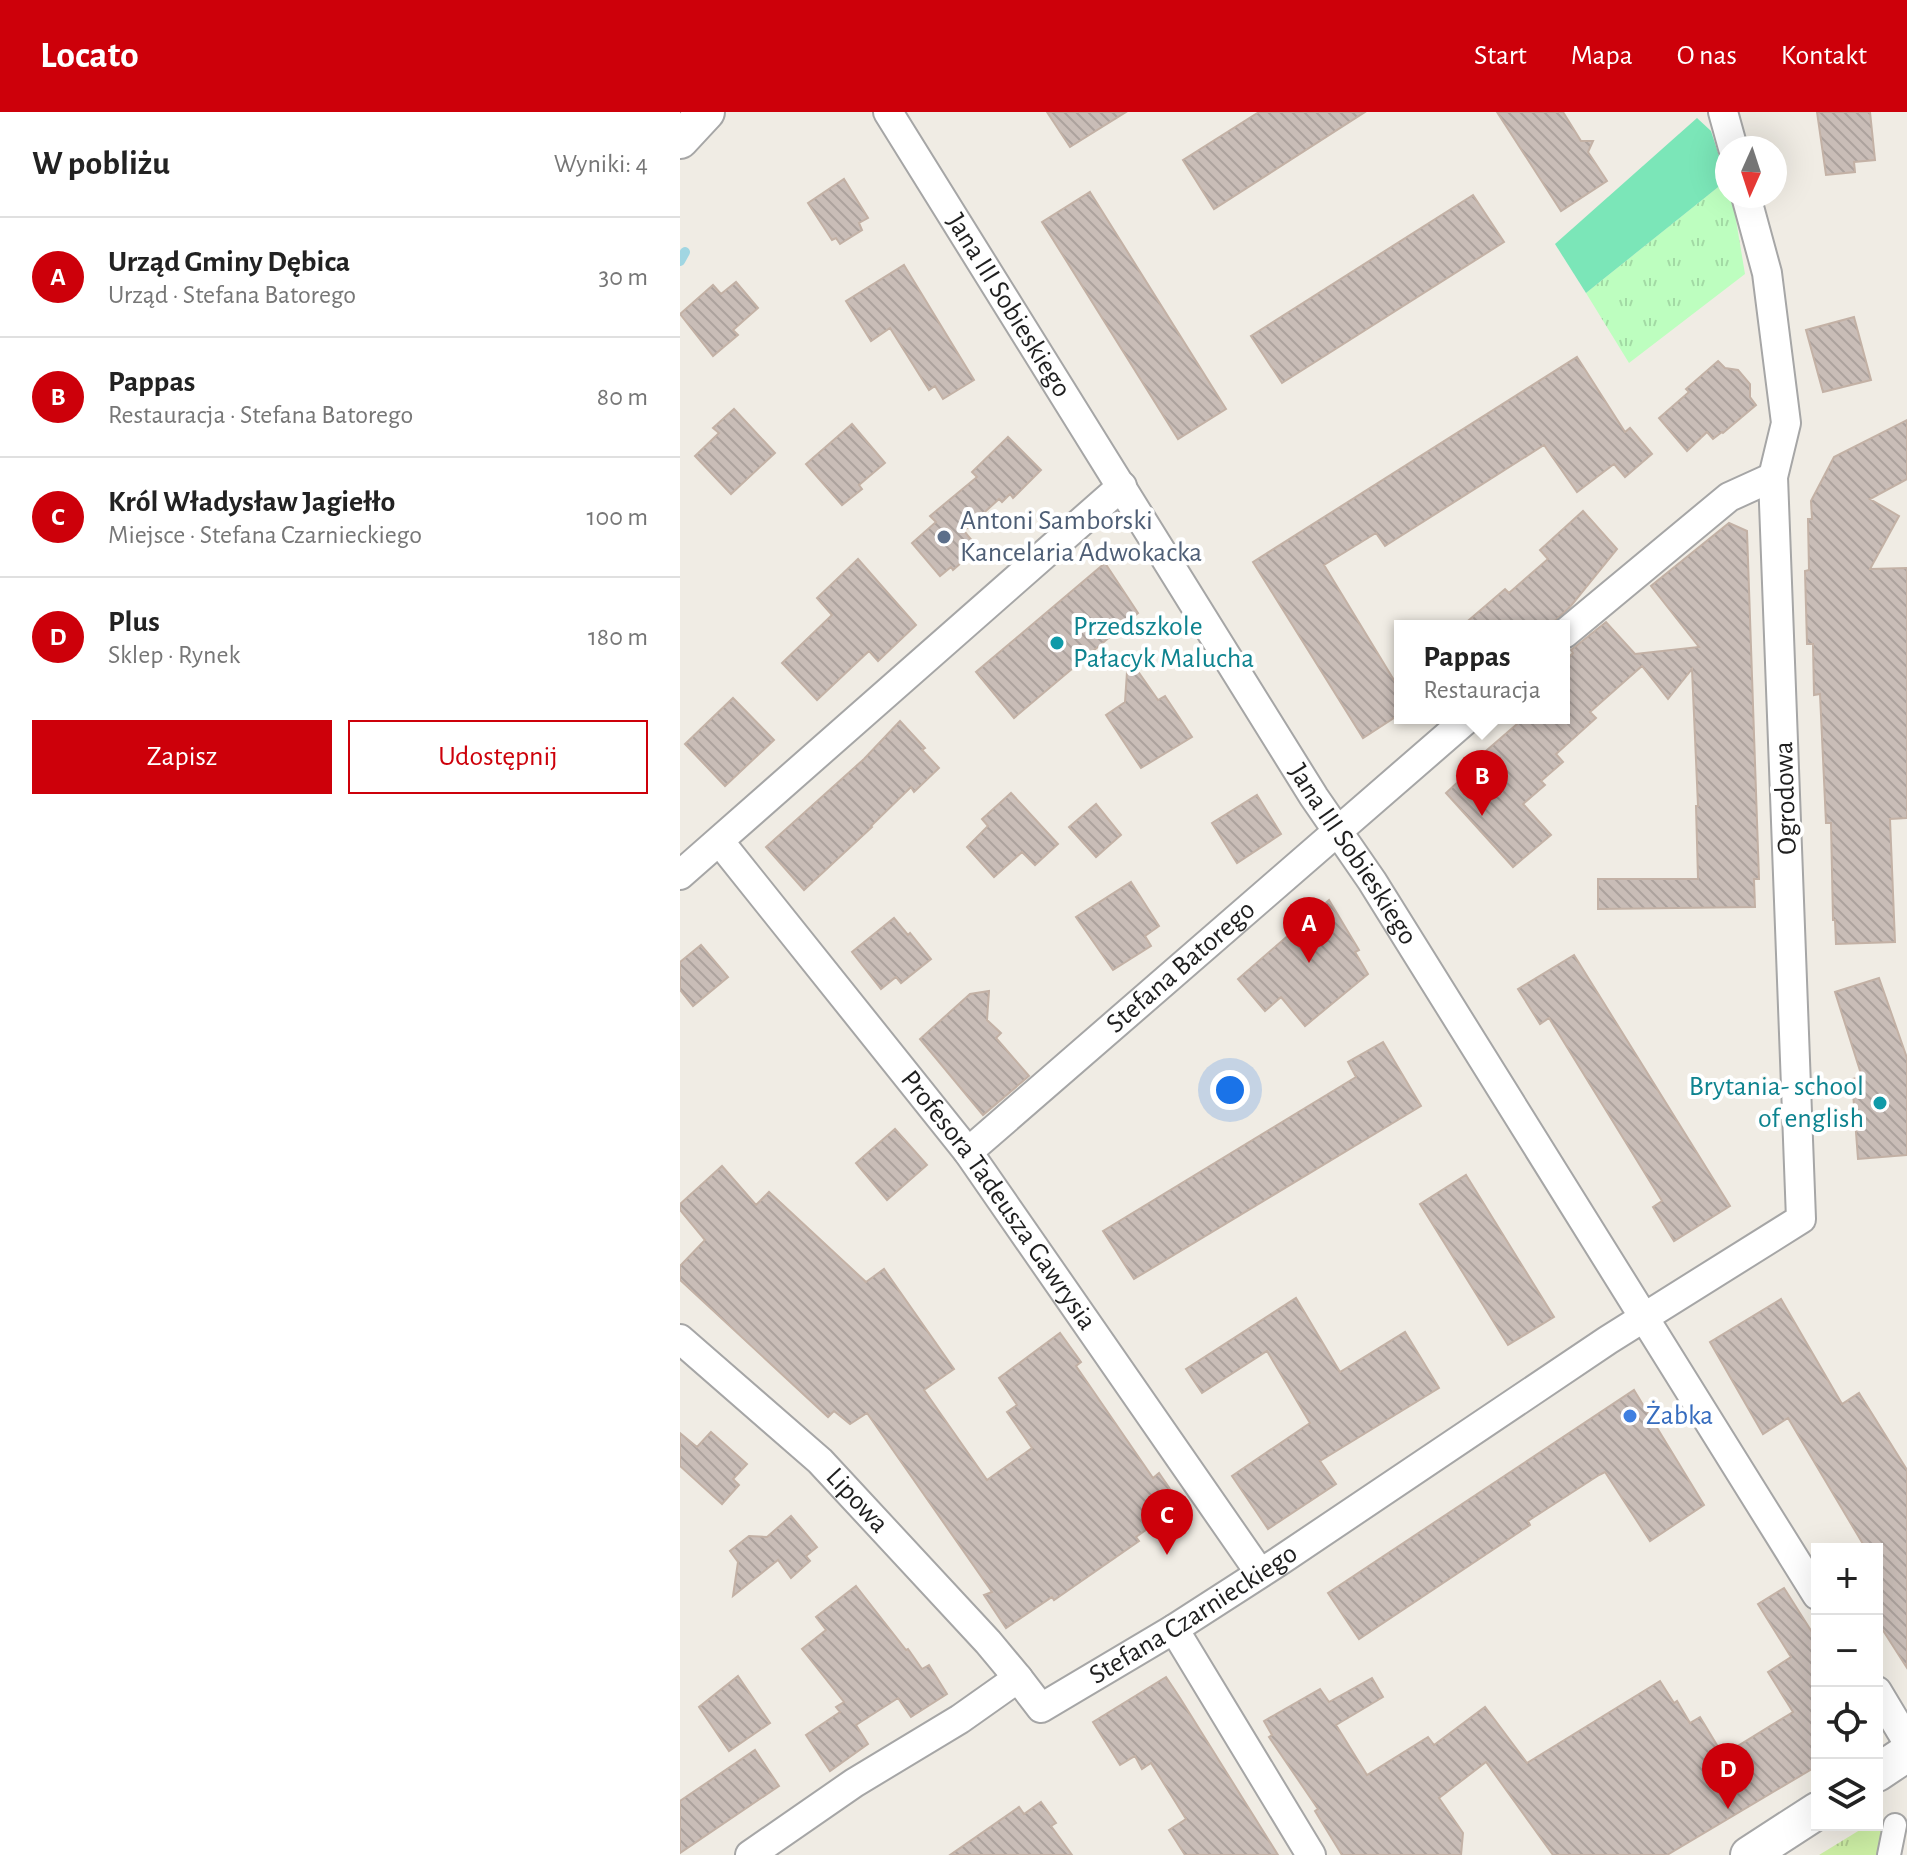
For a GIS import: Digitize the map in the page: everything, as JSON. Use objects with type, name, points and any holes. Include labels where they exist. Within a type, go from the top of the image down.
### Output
[{"type":"street","points":[[680,140],[706,112]]},
{"type":"street","name":"Jana III Sobieskiego","points":[[888,112],[1811,1585]]},
{"type":"street","points":[[1723,112],[1730,136]]},
{"type":"street","name":"Ogrodowa","points":[[1643,1318],[1801,1219],[1773,477],[1786,423],[1767,273],[1749,208]]},
{"type":"street","points":[[1570,629],[1729,497],[1773,477]]},
{"type":"street","points":[[680,875],[1122,486]]},
{"type":"street","name":"Stefana Batorego","points":[[968,1152],[1461,724]]},
{"type":"street","name":"Profesora Tadeusza Gawrysia","points":[[720,842],[968,1152],[1260,1573]]},
{"type":"street","name":"Stefana Czarnieckiego","points":[[1018,1678],[1041,1708],[1174,1629],[1643,1318]]},
{"type":"street","name":"Lipowa","points":[[680,1339],[820,1461],[1018,1678]]},
{"type":"street","points":[[1174,1629],[1311,1855]]},
{"type":"street","points":[[750,1855],[854,1783],[960,1719],[1018,1678]]},
{"type":"street","points":[[1883,1701],[1907,1741]]},
{"type":"street","points":[[1883,1769],[1907,1753]]},
{"type":"street","points":[[1749,1855],[1811,1815]]},
{"type":"street","points":[[1889,1855],[1895,1825]]},
{"type":"green space","points":[[1697,118],[1711,131],[1715,143],[1715,190],[1586,293],[1555,244]]},
{"type":"green space","points":[[1715,190],[1715,208],[1734,208],[1745,274],[1629,363],[1586,293]]},
{"type":"green space","points":[[1883,1823],[1887,1823],[1881,1855],[1819,1855],[1858,1831],[1883,1831]]},
{"type":"building","points":[[1047,112],[1126,112],[1070,147]]},
{"type":"building","points":[[1259,112],[1365,112],[1214,209],[1183,160]]},
{"type":"building","points":[[1497,112],[1563,112],[1581,141],[1593,141],[1588,152],[1607,181],[1561,211]]},
{"type":"building","points":[[1817,112],[1870,112],[1875,160],[1854,162],[1855,172],[1826,175]]},
{"type":"building","points":[[844,179],[868,218],[859,223],[862,230],[840,244],[836,238],[832,240],[808,203]]},
{"type":"building","points":[[1090,192],[1226,409],[1178,439],[1042,222]]},
{"type":"building","points":[[1473,195],[1504,242],[1282,383],[1251,336]]},
{"type":"building","points":[[904,265],[974,380],[943,399],[935,386],[929,390],[890,328],[871,341],[846,301]]},
{"type":"building","points":[[736,282],[758,308],[733,330],[738,335],[713,356],[680,314],[713,285],[721,294]]},
{"type":"building","points":[[1854,317],[1871,380],[1823,392],[1806,330]]},
{"type":"building","points":[[1577,357],[1625,432],[1630,428],[1652,454],[1625,477],[1614,464],[1577,492],[1544,445],[1385,546],[1376,533],[1324,565],[1394,680],[1394,718],[1363,738],[1253,562]]},
{"type":"building","points":[[1718,361],[1725,368],[1738,370],[1750,384],[1750,397],[1756,405],[1723,433],[1713,439],[1707,432],[1687,451],[1659,418]]},
{"type":"building","points":[[734,409],[775,453],[731,494],[695,456],[719,433],[713,428]]},
{"type":"building","points":[[1907,420],[1907,479],[1870,499],[1899,516],[1870,569],[1907,568],[1907,818],[1890,819],[1895,942],[1836,944],[1831,823],[1826,823],[1820,694],[1814,695],[1813,644],[1807,644],[1805,571],[1809,570],[1808,519],[1812,519],[1811,501],[1834,457]]},
{"type":"building","points":[[852,424],[885,463],[859,485],[862,489],[842,505],[806,464]]},
{"type":"building","points":[[1008,437],[1041,470],[1013,498],[1010,494],[1002,502],[999,499],[964,531],[978,548],[953,570],[951,567],[940,576],[912,543],[936,522],[930,516],[977,477],[972,472]]},
{"type":"building","points":[[1583,511],[1617,549],[1556,620],[1469,620],[1505,589],[1509,593],[1548,559],[1540,550]]},
{"type":"building","points":[[1729,523],[1747,531],[1759,879],[1754,879],[1755,907],[1598,909],[1598,879],[1698,879],[1692,669],[1668,699],[1642,666],[1590,712],[1596,718],[1556,754],[1563,762],[1541,781],[1545,785],[1523,804],[1551,835],[1513,867],[1446,793],[1460,780],[1457,776],[1517,724],[1570,724],[1571,650],[1606,622],[1635,654],[1699,647],[1651,586]]},
{"type":"building","points":[[858,559],[916,625],[878,661],[869,651],[817,700],[782,663],[832,615],[817,598]]},
{"type":"building","name":"Przedszkole Pałacyk Malucha","points":[[1105,563],[1138,613],[1014,718],[976,672]]},
{"type":"building","points":[[1128,657],[1158,700],[1165,696],[1192,737],[1141,768],[1106,715],[1125,702]]},
{"type":"building","points":[[733,698],[774,740],[725,786],[685,744]]},
{"type":"building","points":[[900,721],[939,768],[914,792],[911,787],[804,890],[766,847],[864,759]]},
{"type":"building","points":[[1011,793],[1058,844],[1035,865],[1022,852],[994,877],[967,847],[988,826],[982,819]]},
{"type":"building","points":[[1257,795],[1281,834],[1237,863],[1212,823]]},
{"type":"building","points":[[1096,804],[1121,835],[1096,857],[1069,827]]},
{"type":"building","points":[[1131,882],[1159,926],[1145,936],[1151,946],[1113,970],[1076,917]]},
{"type":"building","points":[[1329,900],[1359,950],[1355,952],[1368,974],[1305,1026],[1281,997],[1265,1011],[1238,979]]},
{"type":"building","points":[[894,918],[931,959],[901,983],[896,977],[881,989],[852,952]]},
{"type":"building","points":[[701,945],[728,977],[693,1006],[680,990],[680,962]]},
{"type":"building","points":[[1574,955],[1730,1206],[1674,1241],[1653,1207],[1662,1201],[1549,1018],[1540,1024],[1518,989]]},
{"type":"building","points":[[1879,978],[1907,1058],[1907,1155],[1858,1159],[1852,1079],[1862,1077],[1835,992]]},
{"type":"building","points":[[989,991],[987,1020],[1001,1033],[996,1038],[1029,1076],[983,1115],[920,1039],[970,994]]},
{"type":"building","points":[[1383,1042],[1421,1106],[1134,1279],[1103,1231],[1356,1077],[1348,1062]]},
{"type":"building","points":[[895,1129],[927,1165],[887,1200],[856,1163]]},
{"type":"building","points":[[722,1166],[756,1205],[769,1192],[866,1282],[884,1269],[954,1369],[924,1390],[987,1480],[1032,1448],[1007,1412],[1017,1405],[999,1378],[1060,1333],[1081,1362],[1076,1366],[1153,1478],[1159,1473],[1181,1505],[1136,1537],[1139,1541],[1054,1600],[1052,1597],[1006,1628],[984,1595],[992,1592],[867,1413],[850,1424],[834,1411],[828,1417],[680,1280],[680,1266],[705,1240],[680,1210],[680,1204]]},
{"type":"building","points":[[1466,1175],[1554,1317],[1508,1345],[1420,1204]]},
{"type":"building","points":[[1296,1298],[1340,1372],[1405,1332],[1439,1388],[1320,1461],[1336,1484],[1268,1529],[1232,1476],[1310,1423],[1267,1351],[1202,1393],[1186,1369]]},
{"type":"building","points":[[1781,1299],[1842,1404],[1859,1393],[1907,1470],[1907,1668],[1883,1630],[1883,1543],[1862,1543],[1788,1418],[1763,1434],[1710,1342]]},
{"type":"building","points":[[1634,1390],[1704,1505],[1650,1541],[1605,1472],[1528,1521],[1530,1525],[1359,1639],[1328,1593]]},
{"type":"building","points":[[711,1432],[747,1464],[733,1479],[739,1485],[722,1504],[680,1466],[680,1433],[697,1447]]},
{"type":"building","points":[[791,1516],[817,1547],[806,1556],[810,1561],[791,1578],[778,1560],[733,1596],[738,1562],[730,1551],[749,1536],[767,1537]]},
{"type":"building","points":[[856,1586],[922,1669],[929,1665],[947,1694],[911,1717],[898,1698],[856,1725],[868,1744],[830,1771],[806,1735],[840,1712],[836,1707],[844,1702],[802,1649],[826,1630],[816,1617]]},
{"type":"building","points":[[1784,1588],[1811,1631],[1811,1770],[1667,1855],[1553,1855],[1486,1762],[1439,1798],[1463,1833],[1461,1855],[1342,1855],[1315,1811],[1318,1809],[1269,1737],[1272,1735],[1264,1721],[1320,1689],[1329,1702],[1372,1678],[1383,1697],[1336,1725],[1367,1775],[1428,1737],[1434,1745],[1485,1707],[1527,1763],[1660,1681],[1690,1723],[1700,1717],[1723,1755],[1793,1712],[1768,1672],[1791,1657],[1758,1604]]},
{"type":"building","points":[[738,1676],[770,1723],[729,1751],[699,1707]]},
{"type":"building","points":[[1166,1677],[1278,1855],[1185,1855],[1169,1830],[1186,1819],[1151,1763],[1142,1769],[1135,1756],[1120,1765],[1093,1722]]},
{"type":"building","points":[[755,1750],[779,1786],[680,1853],[680,1801]]},
{"type":"building","points":[[1041,1802],[1056,1823],[1051,1826],[1072,1855],[950,1855],[1019,1807],[1024,1814]]},
{"type":"waterway","points":[[680,261],[685,252]]},
{"type":"place","name":"Antoni Samborski Kancelaria Adwokacka","points":[[944,537]]},
{"type":"place","name":"Przedszkole Pałacyk Malucha","points":[[1057,643]]},
{"type":"place","name":"Pappas","points":[[1482,816]]},
{"type":"place","name":"Urząd Gminy Dębica","points":[[1309,963]]},
{"type":"place","name":"Brytania- school of english","points":[[1880,1103]]},
{"type":"place","name":"Żabka","points":[[1630,1416]]},
{"type":"place","name":"Król Władysław Jagiełło","points":[[1167,1555]]},
{"type":"place","name":"Plus","points":[[1728,1809]]}]
